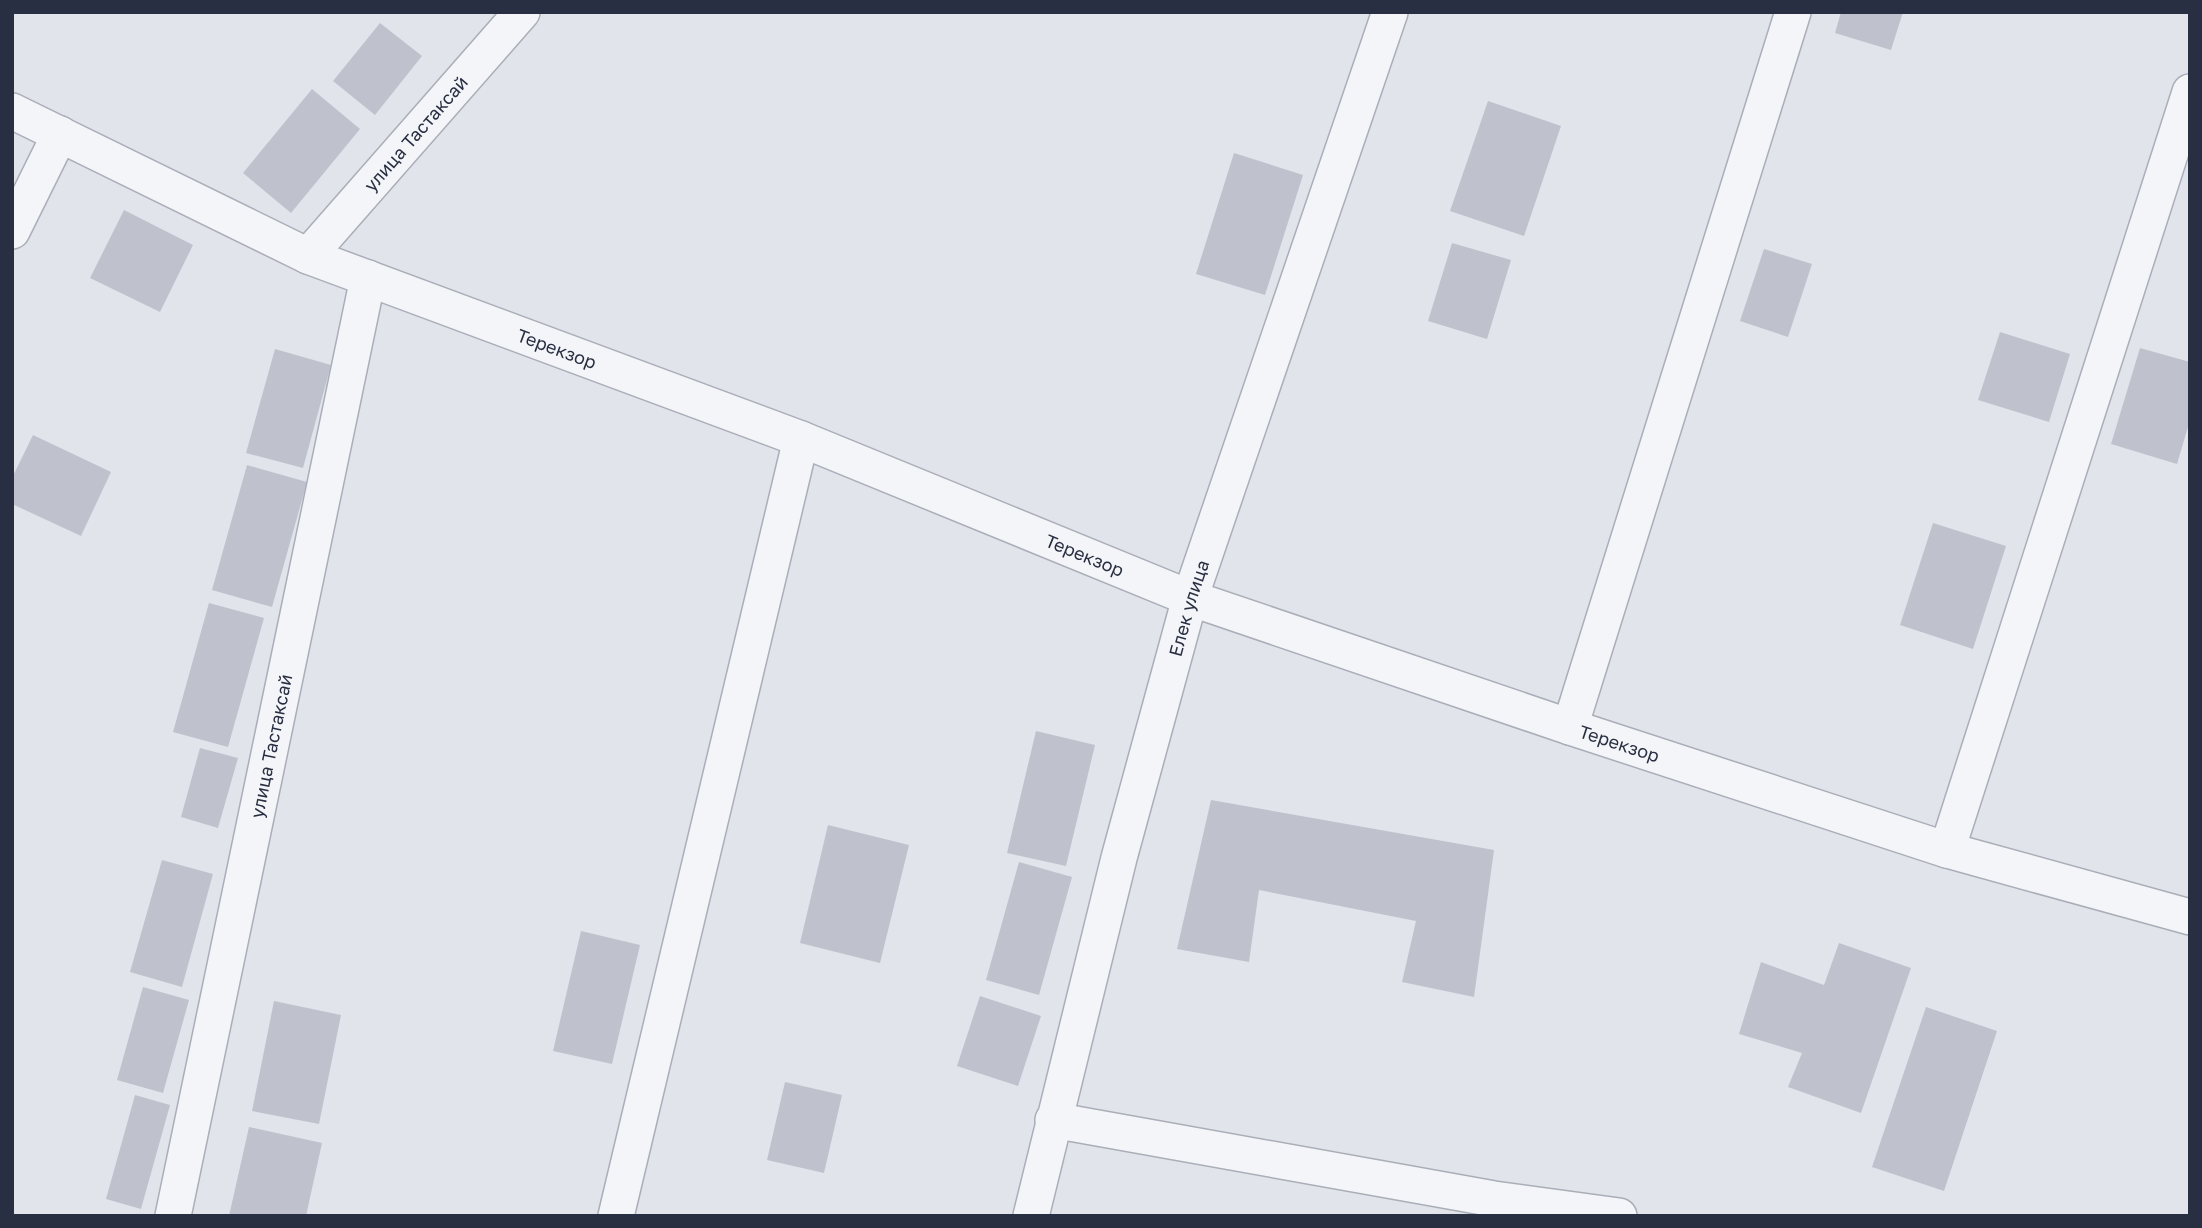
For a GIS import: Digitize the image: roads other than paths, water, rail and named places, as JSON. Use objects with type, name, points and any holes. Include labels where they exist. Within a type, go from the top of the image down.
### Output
[{"type":"street","name":"улица Тастаксай","points":[[308,256],[522,12]]},
{"type":"street","name":"Елек улица","points":[[1031,1216],[1119,858],[1190,598],[1390,12]]},
{"type":"street","points":[[1570,727],[1793,12]]},
{"type":"street","points":[[1947,850],[2190,92]]},
{"type":"street","name":"Терекзор","points":[[12,111],[308,256],[801,439],[1190,598],[1570,727],[1947,850],[2190,917]]},
{"type":"street","points":[[12,231],[60,134]]},
{"type":"street","name":"улица Тастаксай","points":[[173,1216],[368,278]]},
{"type":"street","points":[[616,1216],[801,439]]},
{"type":"street","points":[[1053,1120],[1492,1207],[1619,1216]]}]
